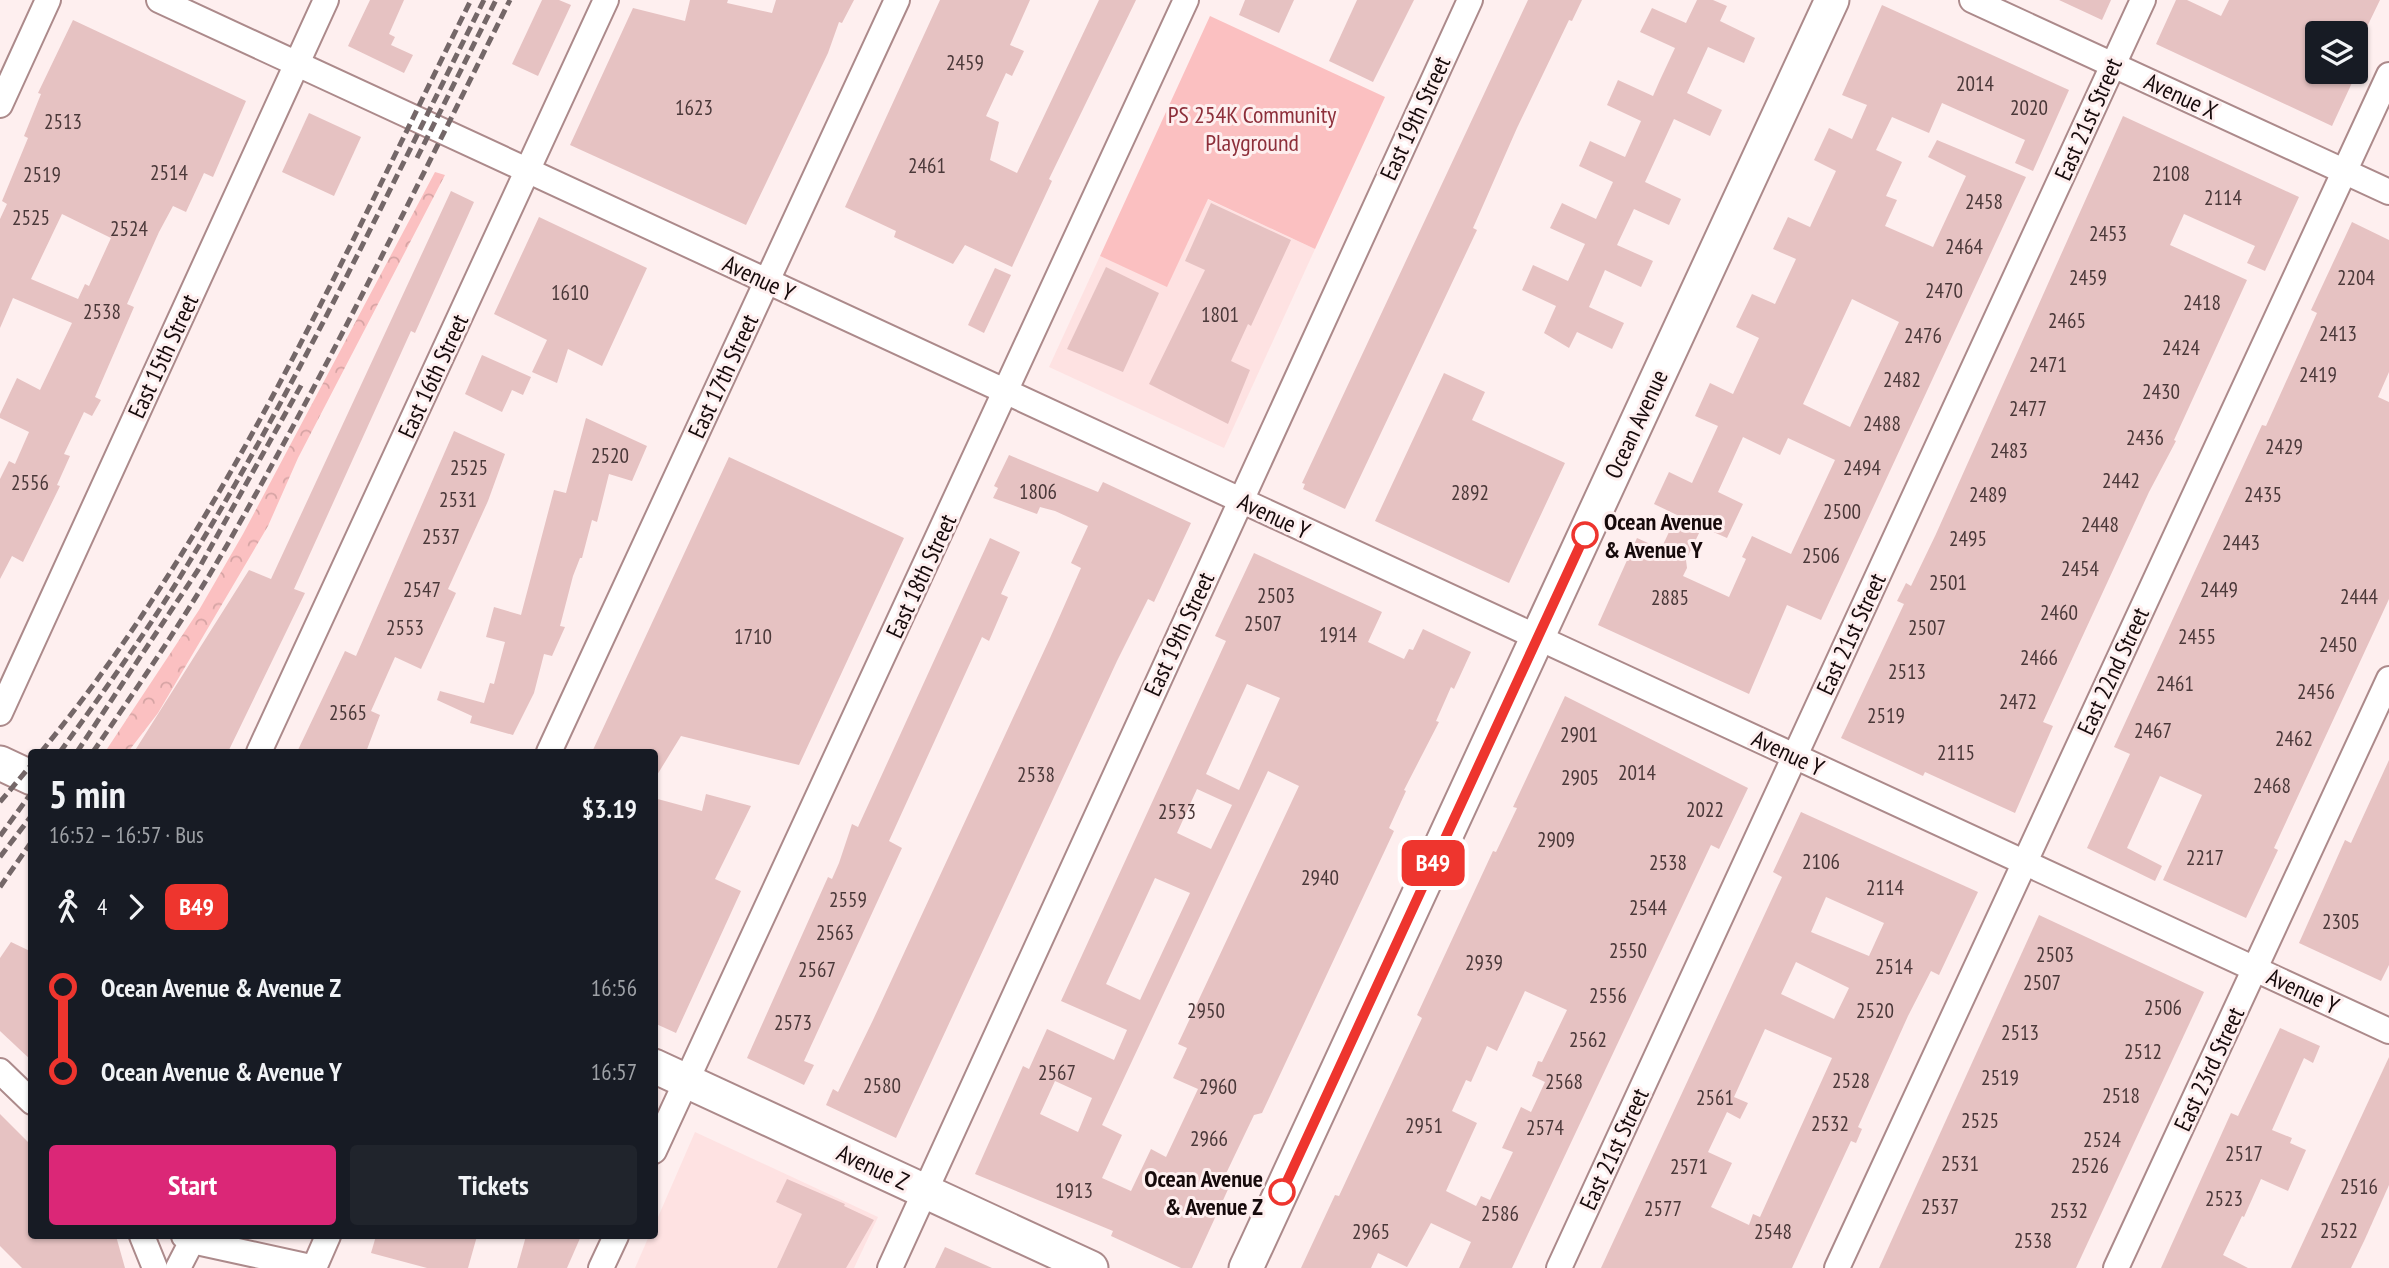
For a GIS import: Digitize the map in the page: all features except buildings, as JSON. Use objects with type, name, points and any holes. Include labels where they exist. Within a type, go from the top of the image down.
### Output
[{"type":"main road","name":"Ocean Avenue","points":[[1246,1268],[1832,0]]},
{"type":"main road","points":[[0,763],[28,776]]},
{"type":"main road","name":"Avenue Z","points":[[658,1068],[1091,1268]]},
{"type":"street","points":[[0,105],[48,0]]},
{"type":"street","name":"Avenue Y","points":[[159,0],[2389,1031]]},
{"type":"street","name":"East 15th Street","points":[[0,713],[326,0]]},
{"type":"street","name":"East 16th Street","points":[[260,749],[606,0]]},
{"type":"street","name":"East 17th Street","points":[[550,749],[897,0]]},
{"type":"street","name":"East 18th Street","points":[[658,1143],[1186,0]]},
{"type":"street","name":"East 19th Street","points":[[890,1268],[1469,0]]},
{"type":"street","name":"Avenue X","points":[[1972,0],[2389,192]]},
{"type":"street","name":"East 21st Street","points":[[1559,1268],[2143,0]]},
{"type":"street","name":"East 22nd Street","points":[[1837,1268],[2389,75]]},
{"type":"street","name":"East 23rd Street","points":[[2116,1268],[2389,679]]},
{"type":"street","points":[[0,1070],[28,1098]]},
{"type":"street","points":[[143,1239],[155,1268]]},
{"type":"street","points":[[178,1268],[188,1239]]},
{"type":"street","points":[[192,1239],[314,1268],[327,1239]]},
{"type":"street","points":[[601,1268],[615,1239]]},
{"type":"shaded area","points":[[1207,199],[1315,249],[1224,448],[1049,367],[1100,256],[1167,286]]},
{"type":"shaded area","points":[[695,1132],[878,1217],[854,1268],[635,1268],[648,1239],[658,1239],[658,1217]]},
{"type":"green space","name":"PS 254K Community Playground","points":[[1210,16],[1385,97],[1315,249],[1208,199],[1167,287],[1100,256]]},
{"type":"green space","points":[[435,172],[445,175],[298,458],[268,526],[158,713],[130,749],[107,749],[199,610],[243,534]]},
{"type":"railway","points":[[43,749],[107,667],[224,484],[327,292],[471,0]]},
{"type":"railway","points":[[62,749],[158,612],[229,496],[342,285],[484,0]]},
{"type":"railway","points":[[417,158],[496,0]]},
{"type":"railway","points":[[95,749],[187,611],[275,460],[378,264],[510,0]]},
{"type":"railway","points":[[79,749],[198,570],[303,382]]},
{"type":"railway","points":[[0,802],[28,769]]},
{"type":"railway","points":[[0,836],[28,798]]},
{"type":"railway","points":[[0,857],[28,820]]},
{"type":"railway","points":[[0,887],[28,847]]},
{"type":"bus line","name":"B49","points":[[1282,1192],[1585,535]]},
{"type":"place","name":"Ocean Avenue & Avenue Y","points":[[1585,535]]},
{"type":"place","name":"Ocean Avenue & Avenue Z","points":[[1282,1192]]}]
